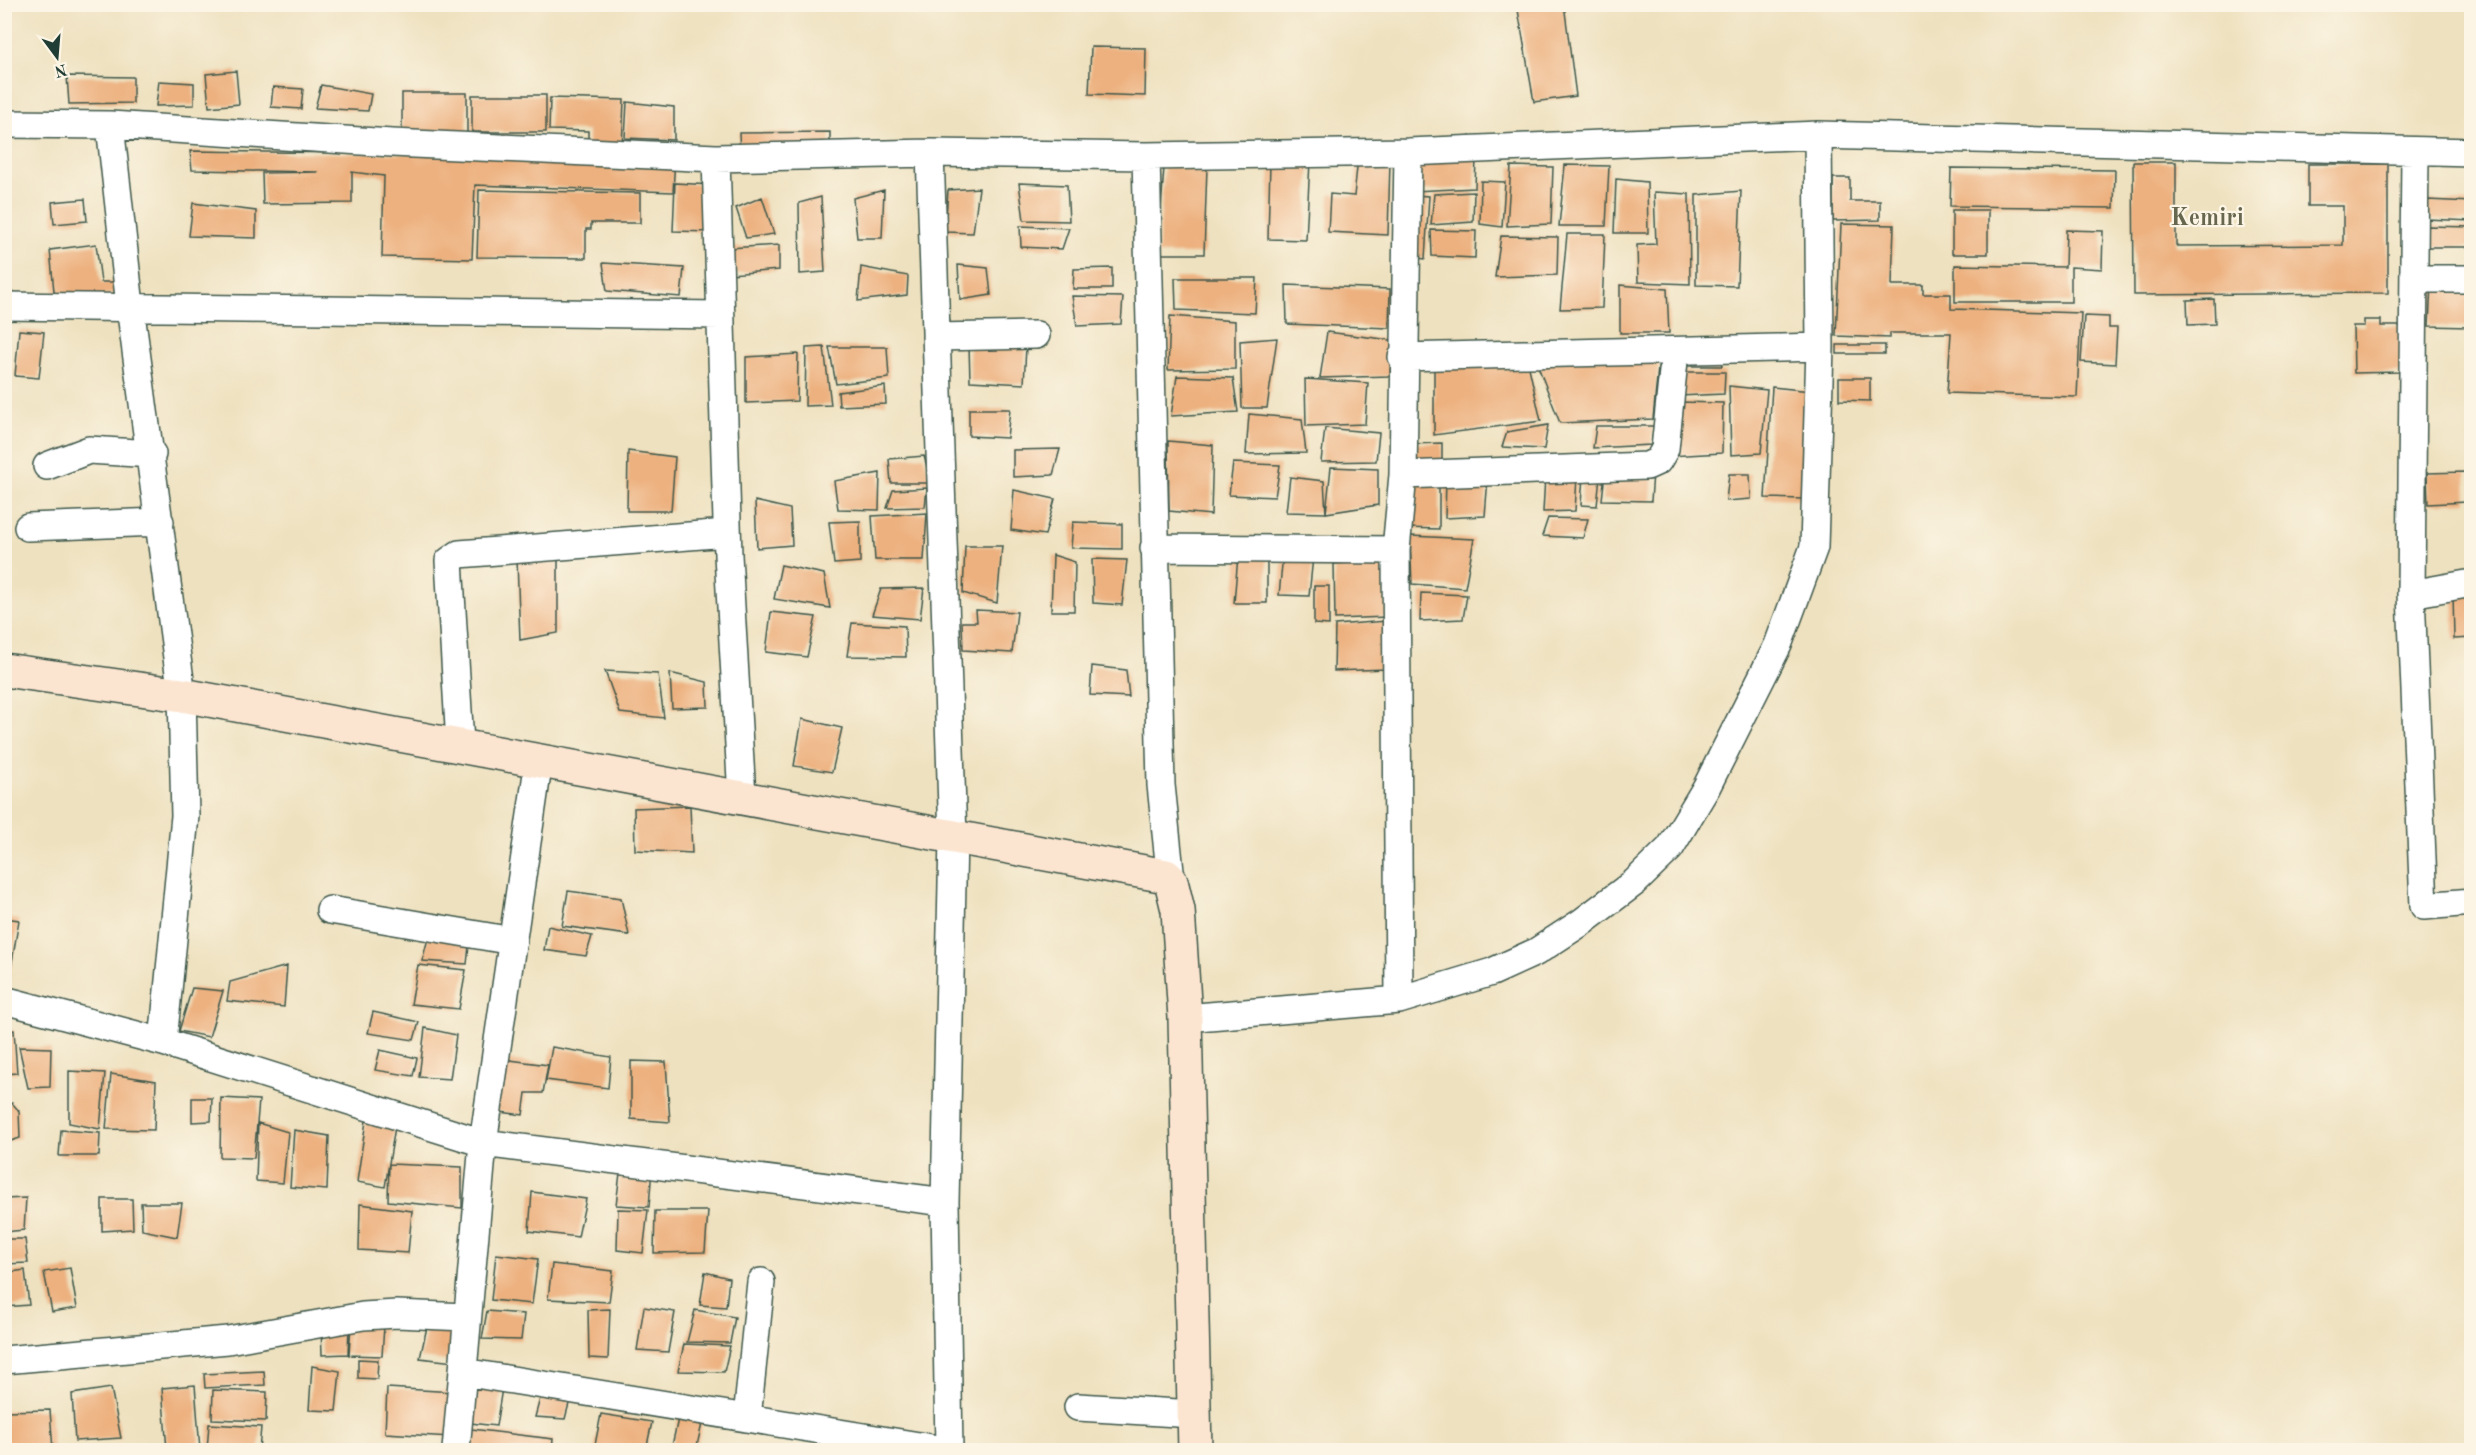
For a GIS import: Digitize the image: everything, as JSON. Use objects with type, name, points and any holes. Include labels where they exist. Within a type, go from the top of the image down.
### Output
[{"type":"street","points":[[4,124],[110,125],[392,143],[716,158],[930,153],[1146,156],[1408,152],[1818,135],[2472,152]]},
{"type":"street","points":[[110,125],[130,306],[152,454],[183,695],[185,816],[163,1042]]},
{"type":"street","points":[[1185,1018],[1399,1000],[1492,972],[1536,952],[1635,882],[1670,848],[1706,788],[1778,645],[1814,547],[1820,347],[1818,135]]},
{"type":"street","points":[[2415,151],[2411,594],[2424,906],[2472,902]]},
{"type":"street","points":[[1399,1000],[1396,550],[1403,475],[1402,357],[1408,152]]},
{"type":"street","points":[[930,153],[953,838],[945,1202],[949,1450]]},
{"type":"street","points":[[1146,156],[1161,785],[1171,881],[1178,909],[1185,1018],[1195,1450]]},
{"type":"street","points":[[716,158],[727,533],[742,797]]},
{"type":"street","points":[[2414,279],[2472,279]]},
{"type":"street","points":[[4,306],[720,315]]},
{"type":"street","points":[[936,337],[1036,335]]},
{"type":"street","points":[[1402,357],[1820,347]]},
{"type":"street","points":[[1403,475],[1647,466],[1658,461],[1665,449],[1675,351]]},
{"type":"street","points":[[47,466],[89,450],[152,454]]},
{"type":"street","points":[[28,527],[160,522]]},
{"type":"street","points":[[460,744],[449,561],[459,554],[727,533]]},
{"type":"street","points":[[1154,548],[1396,550]]},
{"type":"street","points":[[2411,594],[2472,583]]},
{"type":"street","points":[[4,670],[183,695],[460,744],[953,838],[1158,874],[1171,881]]},
{"type":"street","points":[[456,1450],[483,1143],[539,760]]},
{"type":"street","points":[[330,910],[513,941]]},
{"type":"street","points":[[4,1000],[163,1042],[483,1143],[945,1202]]},
{"type":"street","points":[[747,1418],[761,1282]]},
{"type":"street","points":[[4,1360],[228,1340],[363,1316],[397,1314],[466,1317]]},
{"type":"street","points":[[463,1372],[944,1450]]},
{"type":"street","points":[[1078,1407],[1194,1414]]},
{"type":"building","points":[[1550,4],[1564,4],[1576,96],[1534,102],[1518,10]]},
{"type":"building","points":[[1091,47],[1146,48],[1145,96],[1089,94]]},
{"type":"building","points":[[236,71],[239,104],[209,107],[206,74]]},
{"type":"building","points":[[67,76],[133,77],[133,103],[69,104]]},
{"type":"building","points":[[159,81],[194,83],[194,105],[156,106]]},
{"type":"building","points":[[321,85],[371,94],[368,111],[315,108]]},
{"type":"building","points":[[273,87],[303,89],[301,109],[271,107]]},
{"type":"building","points":[[402,93],[467,93],[467,140],[402,140]]},
{"type":"building","points":[[472,95],[546,95],[546,132],[472,132]]},
{"type":"building","points":[[550,98],[624,100],[622,148],[588,147],[588,131],[549,130]]},
{"type":"building","points":[[627,102],[674,107],[674,140],[625,138]]},
{"type":"building","points":[[830,132],[830,152],[740,154],[739,133]]},
{"type":"building","points":[[190,151],[675,157],[673,192],[475,185],[472,259],[382,257],[384,176],[352,172],[352,203],[263,204],[262,173],[318,172],[192,170]]},
{"type":"building","points":[[1416,157],[1476,157],[1475,188],[1414,191]]},
{"type":"building","points":[[1358,158],[1390,161],[1388,235],[1328,232],[1330,194],[1354,196]]},
{"type":"building","points":[[1310,161],[1306,240],[1268,239],[1270,163]]},
{"type":"building","points":[[2133,162],[2176,162],[2176,246],[2343,245],[2343,206],[2308,206],[2308,164],[2388,164],[2388,293],[2134,295]]},
{"type":"building","points":[[1565,165],[1609,166],[1606,226],[1559,226]]},
{"type":"building","points":[[1511,166],[1553,167],[1551,224],[1507,226]]},
{"type":"building","points":[[1164,167],[1207,167],[1204,254],[1158,254]]},
{"type":"building","points":[[1951,168],[2115,170],[2114,208],[1950,206]]},
{"type":"building","points":[[1833,178],[1850,178],[1850,201],[1880,201],[1880,220],[1833,221]]},
{"type":"building","points":[[1616,179],[1647,182],[1648,233],[1614,233]]},
{"type":"building","points":[[1481,181],[1505,182],[1502,227],[1480,224]]},
{"type":"building","points":[[675,183],[712,185],[712,232],[673,231]]},
{"type":"building","points":[[1019,183],[1067,185],[1069,221],[1024,220]]},
{"type":"building","points":[[979,188],[973,233],[945,232],[948,190]]},
{"type":"building","points":[[479,190],[640,193],[640,223],[591,223],[591,229],[586,229],[586,258],[477,257]]},
{"type":"building","points":[[884,190],[882,238],[857,238],[853,198]]},
{"type":"building","points":[[1741,191],[1737,286],[1696,285],[1696,195]]},
{"type":"building","points":[[1474,192],[1473,222],[1431,225],[1434,194]]},
{"type":"building","points":[[1654,192],[1689,194],[1690,284],[1638,282],[1637,245],[1656,244]]},
{"type":"building","points":[[1413,195],[1429,196],[1425,259],[1410,257]]},
{"type":"building","points":[[762,197],[774,234],[746,238],[736,208]]},
{"type":"building","points":[[821,197],[825,272],[800,274],[799,203]]},
{"type":"building","points":[[85,199],[87,221],[54,224],[52,202]]},
{"type":"building","points":[[2427,200],[2472,202],[2472,221],[2426,219]]},
{"type":"building","points":[[193,203],[256,211],[256,238],[189,236]]},
{"type":"building","points":[[1952,210],[1988,210],[1988,254],[1952,254]]},
{"type":"building","points":[[1841,224],[1894,225],[1892,285],[1923,285],[1923,294],[1951,294],[1951,309],[2081,313],[2077,397],[1947,393],[1951,333],[1890,333],[1890,338],[1836,336]]},
{"type":"building","points":[[1020,226],[1069,228],[1062,249],[1021,247]]},
{"type":"building","points":[[2426,226],[2472,227],[2472,247],[2426,247]]},
{"type":"building","points":[[1431,230],[1476,231],[1475,258],[1432,256]]},
{"type":"building","points":[[2066,230],[2103,231],[2102,269],[2071,267],[2071,302],[1955,302],[1955,265],[2065,267]]},
{"type":"building","points":[[1567,234],[1605,234],[1602,308],[1560,309]]},
{"type":"building","points":[[1501,236],[1558,237],[1557,275],[1495,277]]},
{"type":"building","points":[[96,244],[101,282],[116,282],[118,293],[55,302],[50,250]]},
{"type":"building","points":[[779,245],[779,270],[730,274],[728,248]]},
{"type":"building","points":[[603,263],[684,268],[681,297],[607,291]]},
{"type":"building","points":[[958,265],[988,268],[991,295],[960,300]]},
{"type":"building","points":[[861,267],[908,276],[907,295],[858,301]]},
{"type":"building","points":[[1112,268],[1112,289],[1073,289],[1074,269]]},
{"type":"building","points":[[1175,278],[1257,278],[1255,313],[1176,310]]},
{"type":"building","points":[[2431,283],[2469,284],[2468,327],[2429,326]]},
{"type":"building","points":[[1286,285],[1390,289],[1389,328],[1287,324]]},
{"type":"building","points":[[1620,285],[1667,289],[1669,333],[1620,333]]},
{"type":"building","points":[[1072,296],[1123,297],[1121,324],[1077,326]]},
{"type":"building","points":[[2214,299],[2215,324],[2188,325],[2187,300]]},
{"type":"building","points":[[1170,316],[1235,321],[1235,369],[1168,370]]},
{"type":"building","points":[[2084,316],[2109,317],[2109,328],[2117,328],[2115,364],[2081,362]]},
{"type":"building","points":[[2364,320],[2381,320],[2381,326],[2400,326],[2401,372],[2354,373],[2353,326],[2364,326]]},
{"type":"building","points":[[19,330],[44,332],[39,378],[15,376]]},
{"type":"building","points":[[1327,332],[1391,340],[1390,376],[1320,378]]},
{"type":"building","points":[[1277,338],[1267,408],[1242,408],[1240,341]]},
{"type":"building","points":[[1837,345],[1885,345],[1885,354],[1837,354]]},
{"type":"building","points":[[969,346],[1026,347],[1024,384],[970,381]]},
{"type":"building","points":[[824,347],[831,405],[805,406],[806,348]]},
{"type":"building","points":[[829,347],[887,347],[889,378],[836,384]]},
{"type":"building","points":[[798,354],[797,401],[746,403],[746,357]]},
{"type":"building","points":[[1720,354],[1722,366],[1683,366],[1684,356]]},
{"type":"building","points":[[1659,357],[1653,419],[1560,423],[1536,361]]},
{"type":"building","points":[[1434,363],[1528,363],[1541,421],[1434,435]]},
{"type":"building","points":[[1680,372],[1725,372],[1724,394],[1678,396]]},
{"type":"building","points":[[1177,376],[1233,378],[1238,412],[1171,416]]},
{"type":"building","points":[[1839,378],[1870,378],[1870,401],[1839,400]]},
{"type":"building","points":[[1305,379],[1368,383],[1365,424],[1306,426]]},
{"type":"building","points":[[885,386],[886,404],[839,406],[838,392]]},
{"type":"building","points":[[1729,386],[1767,390],[1761,453],[1731,455]]},
{"type":"building","points":[[1772,387],[1811,391],[1805,499],[1765,498]]},
{"type":"building","points":[[1677,402],[1723,403],[1722,453],[1669,456]]},
{"type":"building","points":[[969,409],[1010,409],[1007,438],[969,436]]},
{"type":"building","points":[[1249,414],[1302,419],[1306,453],[1246,454]]},
{"type":"building","points":[[1548,425],[1544,449],[1502,447],[1507,432]]},
{"type":"building","points":[[1596,426],[1654,426],[1651,445],[1593,448]]},
{"type":"building","points":[[1325,428],[1379,433],[1376,461],[1321,462]]},
{"type":"building","points":[[1168,441],[1213,445],[1211,515],[1169,511]]},
{"type":"building","points":[[1442,443],[1442,468],[1410,468],[1409,444]]},
{"type":"building","points":[[1060,449],[1053,475],[1013,477],[1013,450]]},
{"type":"building","points":[[628,451],[675,457],[671,511],[627,511]]},
{"type":"building","points":[[924,456],[931,483],[891,483],[889,459]]},
{"type":"building","points":[[1233,463],[1280,465],[1275,497],[1229,495]]},
{"type":"building","points":[[1331,467],[1378,469],[1378,505],[1326,513]]},
{"type":"building","points":[[2466,472],[2467,502],[2428,504],[2427,473]]},
{"type":"building","points":[[880,473],[879,510],[838,509],[834,481]]},
{"type":"building","points":[[1605,473],[1653,473],[1651,501],[1602,500]]},
{"type":"building","points":[[1729,474],[1750,474],[1751,499],[1726,501]]},
{"type":"building","points":[[1583,475],[1600,477],[1597,506],[1581,505]]},
{"type":"building","points":[[1545,476],[1577,477],[1575,511],[1543,512]]},
{"type":"building","points":[[1290,477],[1324,481],[1326,513],[1286,512]]},
{"type":"building","points":[[1488,478],[1485,516],[1445,518],[1446,480]]},
{"type":"building","points":[[1439,480],[1439,529],[1405,528],[1409,482]]},
{"type":"building","points":[[927,488],[925,507],[887,508],[893,490]]},
{"type":"building","points":[[1014,490],[1055,499],[1045,535],[1011,530]]},
{"type":"building","points":[[755,501],[790,509],[792,545],[757,548]]},
{"type":"building","points":[[927,513],[924,560],[875,560],[872,516]]},
{"type":"building","points":[[1548,518],[1588,519],[1583,538],[1542,536]]},
{"type":"building","points":[[860,521],[860,562],[834,564],[829,522]]},
{"type":"building","points":[[1073,522],[1122,524],[1122,549],[1071,548]]},
{"type":"building","points":[[1410,536],[1474,539],[1465,588],[1412,584]]},
{"type":"building","points":[[965,546],[1002,546],[997,603],[963,593]]},
{"type":"building","points":[[1053,555],[1075,562],[1074,611],[1051,611]]},
{"type":"building","points":[[1283,555],[1313,557],[1309,596],[1279,595]]},
{"type":"building","points":[[1238,556],[1267,557],[1267,603],[1234,603]]},
{"type":"building","points":[[558,558],[558,633],[520,640],[517,560]]},
{"type":"building","points":[[1092,559],[1127,560],[1122,605],[1093,603]]},
{"type":"building","points":[[1386,561],[1387,617],[1335,619],[1334,564]]},
{"type":"building","points":[[781,565],[824,574],[830,608],[774,599]]},
{"type":"building","points":[[1314,586],[1329,586],[1329,625],[1314,624]]},
{"type":"building","points":[[924,588],[920,619],[872,615],[881,589]]},
{"type":"building","points":[[2453,592],[2472,592],[2472,638],[2454,639]]},
{"type":"building","points":[[1421,593],[1467,595],[1463,619],[1420,621]]},
{"type":"building","points":[[976,610],[1017,612],[1012,653],[963,650],[962,622],[977,622]]},
{"type":"building","points":[[771,612],[816,617],[807,657],[766,652]]},
{"type":"building","points":[[1387,621],[1387,669],[1334,671],[1335,625]]},
{"type":"building","points":[[852,623],[905,626],[906,657],[847,656]]},
{"type":"building","points":[[1092,666],[1126,670],[1129,697],[1090,695]]},
{"type":"building","points":[[605,671],[658,674],[664,718],[620,713]]},
{"type":"building","points":[[670,673],[707,682],[708,707],[672,708]]},
{"type":"building","points":[[802,719],[842,728],[832,772],[794,766]]},
{"type":"building","points":[[690,806],[692,853],[635,850],[634,808]]},
{"type":"building","points":[[568,891],[621,898],[629,935],[562,926]]},
{"type":"building","points":[[4,918],[19,920],[9,980],[4,979]]},
{"type":"building","points":[[548,926],[592,936],[586,956],[544,950]]},
{"type":"building","points":[[430,931],[470,937],[467,964],[422,961]]},
{"type":"building","points":[[418,965],[466,970],[459,1009],[411,1004]]},
{"type":"building","points":[[287,966],[284,1007],[227,1001],[230,982]]},
{"type":"building","points":[[192,988],[223,991],[209,1037],[179,1031]]},
{"type":"building","points":[[373,1012],[419,1022],[414,1040],[368,1033]]},
{"type":"building","points":[[425,1028],[456,1035],[450,1079],[419,1077]]},
{"type":"building","points":[[14,1030],[17,1073],[4,1074],[4,1031]]},
{"type":"building","points":[[19,1047],[51,1048],[50,1087],[28,1088]]},
{"type":"building","points":[[552,1047],[611,1057],[608,1088],[546,1080]]},
{"type":"building","points":[[380,1050],[417,1058],[413,1076],[375,1070]]},
{"type":"building","points":[[502,1059],[548,1065],[543,1093],[526,1093],[523,1115],[493,1111]]},
{"type":"building","points":[[631,1061],[666,1062],[670,1122],[631,1119]]},
{"type":"building","points":[[69,1071],[105,1073],[100,1129],[69,1123]]},
{"type":"building","points":[[111,1074],[156,1081],[154,1130],[106,1129]]},
{"type":"building","points":[[192,1098],[212,1098],[211,1121],[192,1122]]},
{"type":"building","points":[[221,1098],[259,1100],[254,1158],[220,1157]]},
{"type":"building","points":[[12,1103],[19,1111],[20,1138],[5,1143],[5,1104]]},
{"type":"building","points":[[366,1121],[395,1127],[385,1187],[357,1182]]},
{"type":"building","points":[[258,1123],[288,1132],[283,1183],[256,1181]]},
{"type":"building","points":[[61,1130],[100,1133],[99,1156],[59,1156]]},
{"type":"building","points":[[294,1130],[329,1136],[327,1190],[290,1187]]},
{"type":"building","points":[[389,1164],[462,1167],[462,1208],[388,1201]]},
{"type":"building","points":[[621,1165],[652,1168],[649,1207],[616,1205]]},
{"type":"building","points":[[532,1192],[586,1199],[578,1237],[529,1231]]},
{"type":"building","points":[[26,1198],[24,1230],[4,1232],[4,1199]]},
{"type":"building","points":[[102,1199],[132,1199],[133,1229],[102,1231]]},
{"type":"building","points":[[141,1203],[182,1203],[177,1237],[142,1230]]},
{"type":"building","points":[[360,1204],[412,1211],[408,1253],[359,1250]]},
{"type":"building","points":[[618,1209],[648,1210],[643,1253],[617,1250]]},
{"type":"building","points":[[655,1211],[708,1211],[705,1252],[654,1253]]},
{"type":"building","points":[[4,1239],[25,1239],[28,1263],[4,1264]]},
{"type":"building","points":[[496,1254],[538,1259],[532,1304],[491,1300]]},
{"type":"building","points":[[552,1264],[613,1271],[609,1302],[548,1299]]},
{"type":"building","points":[[70,1268],[77,1308],[52,1312],[44,1272]]},
{"type":"building","points":[[25,1270],[29,1305],[4,1307],[4,1273]]},
{"type":"building","points":[[705,1272],[729,1278],[726,1307],[700,1305]]},
{"type":"building","points":[[644,1307],[675,1312],[668,1352],[637,1350]]},
{"type":"building","points":[[610,1309],[608,1359],[589,1358],[588,1310]]},
{"type":"building","points":[[695,1310],[735,1317],[730,1343],[687,1342]]},
{"type":"building","points":[[487,1311],[524,1314],[521,1340],[482,1339]]},
{"type":"building","points":[[429,1318],[457,1319],[454,1362],[420,1358]]},
{"type":"building","points":[[349,1323],[348,1354],[322,1355],[321,1328]]},
{"type":"building","points":[[351,1324],[384,1326],[382,1356],[349,1355]]},
{"type":"building","points":[[684,1344],[730,1346],[724,1372],[678,1371]]},
{"type":"building","points":[[358,1359],[378,1360],[377,1379],[358,1378]]},
{"type":"building","points":[[312,1366],[340,1371],[336,1411],[309,1410]]},
{"type":"building","points":[[264,1371],[265,1385],[205,1388],[204,1374]]},
{"type":"building","points":[[467,1375],[503,1382],[496,1426],[462,1422]]},
{"type":"building","points":[[195,1385],[200,1450],[167,1450],[162,1388]]},
{"type":"building","points":[[543,1387],[572,1392],[565,1419],[535,1417]]},
{"type":"building","points":[[111,1388],[121,1438],[75,1441],[72,1394]]},
{"type":"building","points":[[387,1388],[454,1392],[451,1437],[385,1433]]},
{"type":"building","points":[[213,1390],[267,1392],[266,1421],[212,1419]]},
{"type":"building","points":[[50,1410],[53,1450],[4,1450],[4,1411]]},
{"type":"building","points":[[680,1410],[704,1415],[696,1450],[671,1450]]},
{"type":"building","points":[[601,1414],[652,1422],[646,1450],[594,1450]]},
{"type":"building","points":[[209,1424],[261,1427],[259,1450],[207,1450]]},
{"type":"building","points":[[463,1428],[553,1439],[552,1450],[459,1450]]},
{"type":"district","name":"Kemiri","points":[[2207,219]]}]
